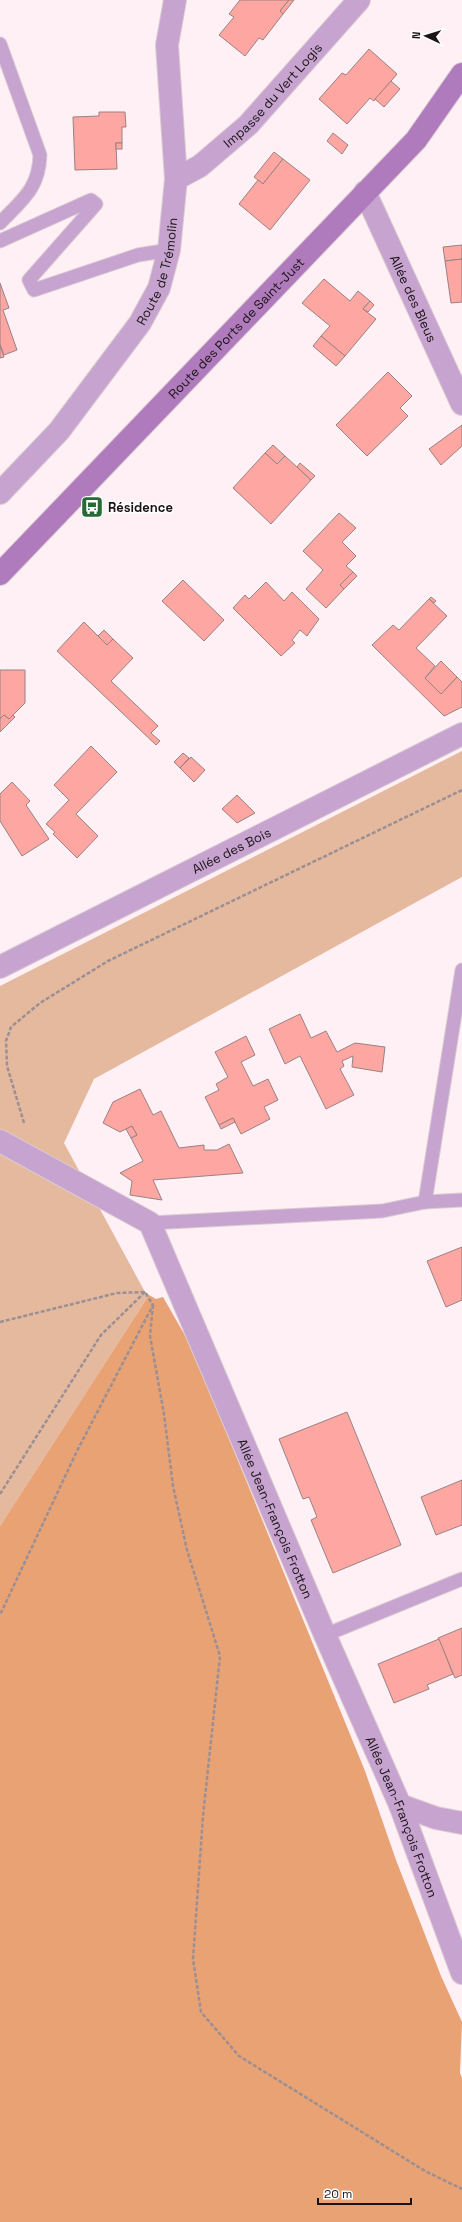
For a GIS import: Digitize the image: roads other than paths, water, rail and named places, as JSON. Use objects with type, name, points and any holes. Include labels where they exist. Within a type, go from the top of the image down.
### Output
[{"type":"main road","name":"Route des Ports de Saint-Just","points":[[0,574],[416,140],[462,74]]},
{"type":"street","name":"Route de Trémolin","points":[[0,493],[59,431],[140,323],[159,288],[169,250],[176,179],[167,45],[175,0]]},
{"type":"street","name":"Impasse du Vert Logis","points":[[176,179],[200,166],[248,124],[359,0]]},
{"type":"street","name":"Allée des Bleus","points":[[365,192],[462,404]]},
{"type":"street","name":"Allée des Bois","points":[[0,967],[462,734]]},
{"type":"street","points":[[0,1141],[150,1224]]},
{"type":"street","name":"Allée Jean-François Frotton","points":[[150,1224],[325,1635],[400,1805],[462,1973]]},
{"type":"street","points":[[400,1805],[436,1818],[462,1823]]},
{"type":"lane","points":[[0,44],[40,155],[39,170],[31,191],[0,223]]},
{"type":"lane","points":[[0,241],[91,200],[96,204],[29,280],[34,290],[138,255],[169,250]]},
{"type":"lane","points":[[425,1202],[462,970]]},
{"type":"lane","points":[[150,1224],[382,1211],[425,1202],[462,1200]]},
{"type":"lane","points":[[325,1635],[462,1578]]},
{"type":"place","name":"Résidence","points":[[92,507]]}]
